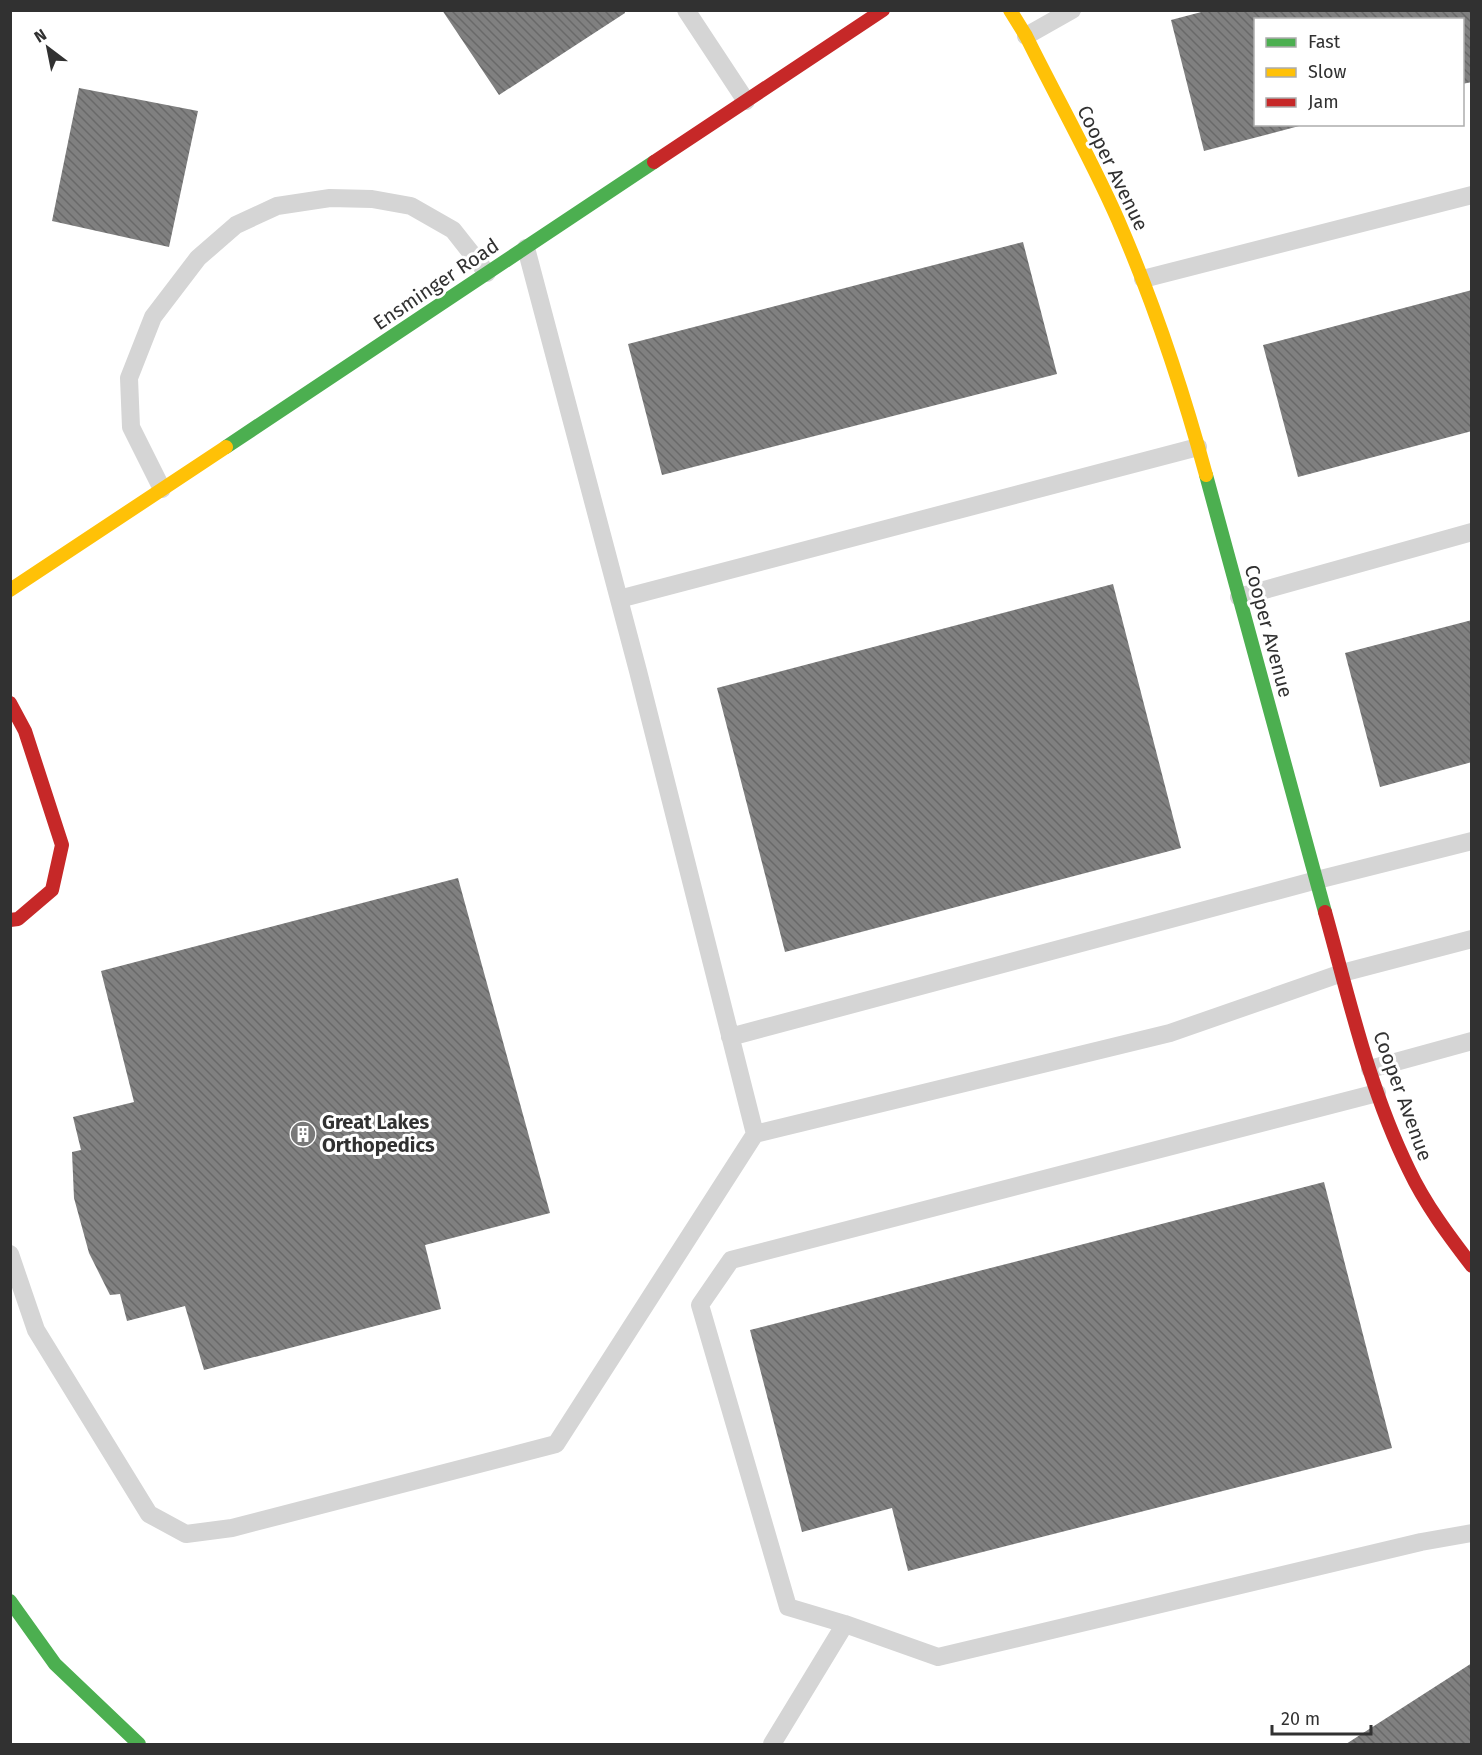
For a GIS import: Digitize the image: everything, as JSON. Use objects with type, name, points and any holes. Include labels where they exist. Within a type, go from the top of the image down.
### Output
[{"type":"main road","name":"Ensminger Road","points":[[10,590],[883,10]]},
{"type":"main road","name":"Cooper Avenue","points":[[1010,10],[1026,36],[1117,218],[1155,310],[1183,394],[1377,1093],[1409,1171],[1451,1239],[1472,1266]]},
{"type":"main road","points":[[10,703],[25,731],[62,845],[52,890],[18,919],[10,920]]},
{"type":"main road","points":[[10,1601],[55,1664],[139,1744]]},
{"type":"lane","points":[[686,10],[746,101]]},
{"type":"lane","points":[[1026,36],[1072,10]]},
{"type":"lane","points":[[1143,279],[1472,195]]},
{"type":"lane","points":[[162,489],[131,427],[129,378],[153,317],[198,258],[236,225],[277,206],[330,198],[372,199],[411,206],[453,230],[487,273]]},
{"type":"lane","points":[[526,248],[755,1134]]},
{"type":"lane","points":[[618,599],[1198,447]]},
{"type":"lane","points":[[1239,597],[1472,532]]},
{"type":"lane","points":[[730,1037],[1317,880],[1472,841]]},
{"type":"lane","points":[[10,1254],[36,1330],[149,1514],[186,1534],[232,1528],[556,1444],[755,1134],[1170,1033],[1342,973],[1472,939]]},
{"type":"lane","points":[[1370,1069],[1472,1041]]},
{"type":"lane","points":[[1377,1093],[731,1260],[700,1305],[788,1607],[845,1623],[938,1657],[1421,1542],[1472,1533]]},
{"type":"lane","points":[[772,1744],[845,1623]]},
{"type":"building","points":[[442,10],[624,10],[625,13],[499,95]]},
{"type":"building","points":[[1209,10],[1472,10],[1472,82],[1464,84],[1464,18],[1254,18],[1254,126],[1299,126],[1204,151],[1171,20]]},
{"type":"building","points":[[79,88],[198,111],[169,247],[52,221]]},
{"type":"building","points":[[1023,242],[1057,374],[662,475],[628,344]]},
{"type":"building","points":[[1472,290],[1472,431],[1298,477],[1263,345]]},
{"type":"building","points":[[1113,584],[1181,848],[785,952],[717,688]]},
{"type":"building","points":[[1472,620],[1472,762],[1380,787],[1345,653]]},
{"type":"building","name":"Great Lakes Orthopedics","points":[[458,878],[550,1213],[425,1245],[441,1309],[204,1370],[185,1306],[127,1321],[120,1294],[110,1295],[89,1253],[74,1198],[72,1152],[81,1150],[73,1117],[134,1102],[101,971]]},
{"type":"building","points":[[1324,1182],[1392,1448],[908,1571],[892,1508],[802,1532],[750,1330]]},
{"type":"building","points":[[1472,1663],[1472,1744],[1346,1744]]},
{"type":"traffic: fast","points":[[226,447],[654,162]]},
{"type":"traffic: fast","points":[[1206,475],[1325,912]]},
{"type":"traffic: fast","points":[[10,1601],[55,1664],[139,1744]]},
{"type":"traffic: slow","points":[[1010,10],[1026,36],[1118,220],[1144,282],[1206,475]]},
{"type":"traffic: slow","points":[[10,590],[226,447]]},
{"type":"traffic: jam","points":[[654,162],[883,10]]},
{"type":"traffic: jam","points":[[10,703],[25,731],[62,845],[52,890],[18,919],[10,920]]},
{"type":"traffic: jam","points":[[1325,912],[1361,1043],[1382,1108],[1422,1195],[1472,1266]]},
{"type":"place","name":"Great Lakes Orthopedics","points":[[303,1134]]}]
